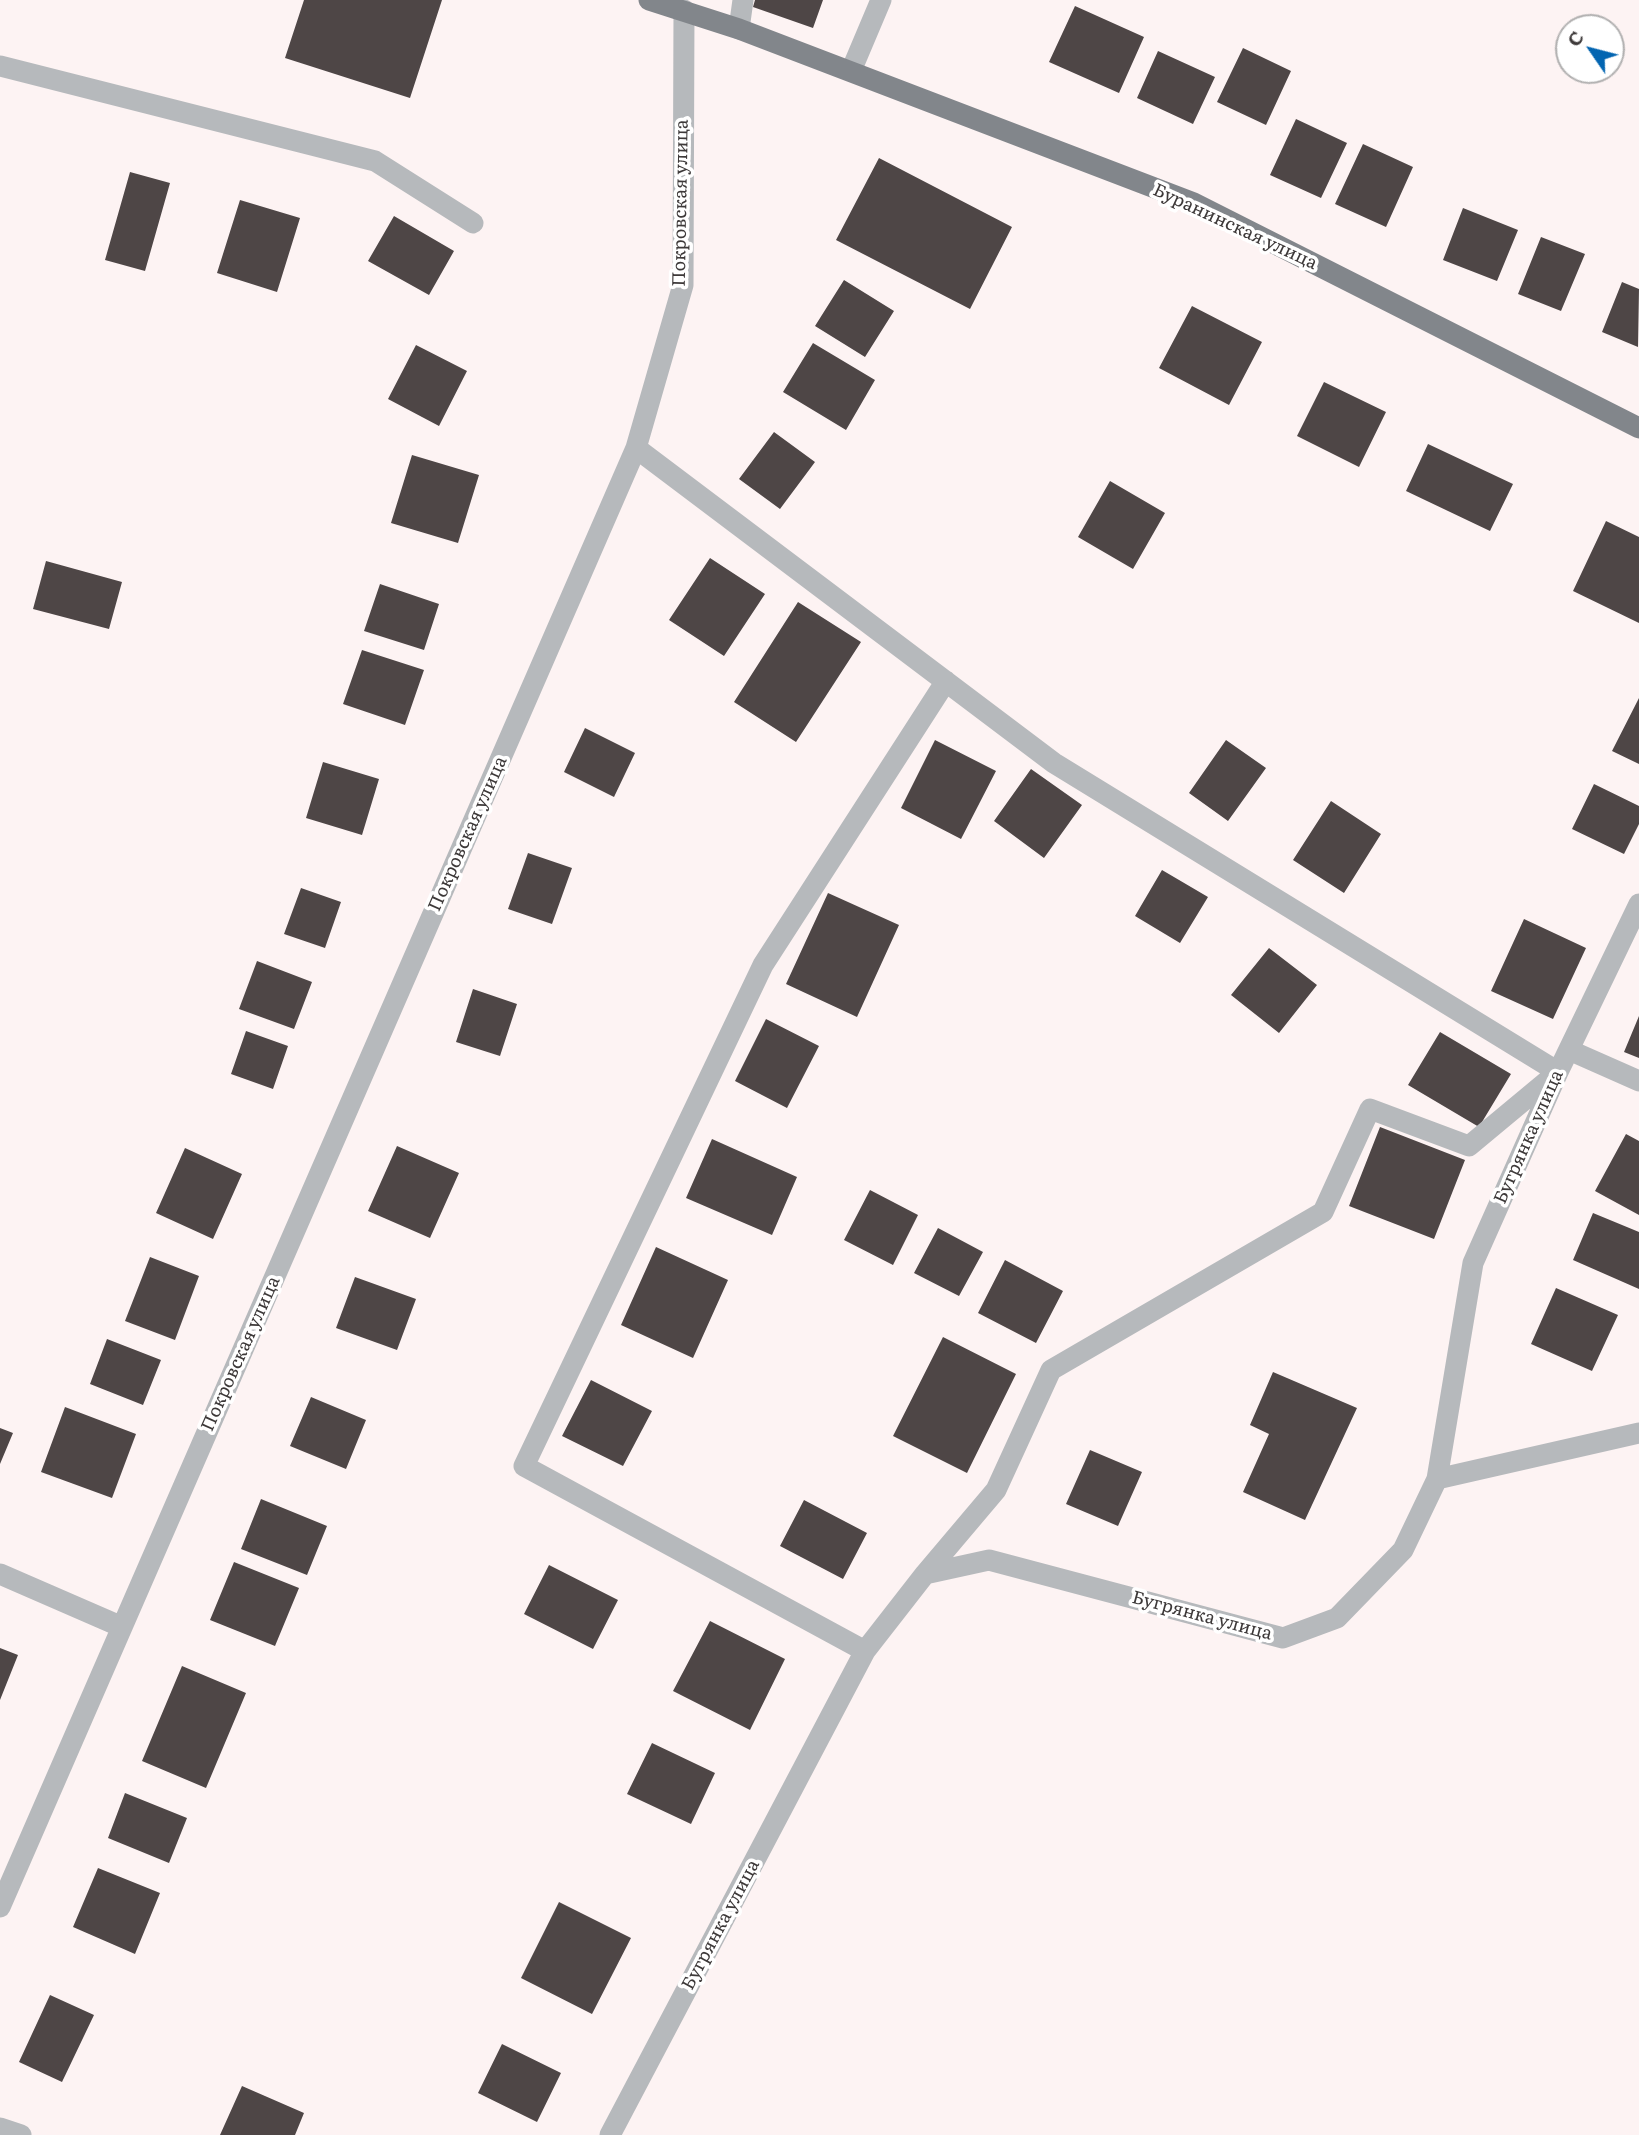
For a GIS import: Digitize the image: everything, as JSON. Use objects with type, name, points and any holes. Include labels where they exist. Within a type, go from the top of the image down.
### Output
[{"type":"main road","name":"Буранинская улица","points":[[649,0],[739,29],[1194,203],[1639,428]]},
{"type":"street","points":[[739,29],[743,0]]},
{"type":"street","points":[[851,72],[881,0]]},
{"type":"street","name":"Покровская улица","points":[[0,1907],[636,448],[683,285],[684,10]]},
{"type":"street","points":[[0,66],[375,161],[474,223]]},
{"type":"street","points":[[636,448],[1054,763],[1558,1072],[1469,1146],[1370,1109],[1323,1212],[1051,1370],[996,1490],[925,1574]]},
{"type":"street","points":[[865,1651],[524,1466],[763,965],[946,681]]},
{"type":"street","name":"Бугрянка улица","points":[[610,2135],[865,1651],[925,1574],[989,1560],[1283,1638],[1338,1618],[1403,1550],[1437,1479],[1473,1263],[1558,1072],[1639,904]]},
{"type":"street","points":[[1569,1050],[1639,1081]]},
{"type":"street","points":[[1437,1479],[1639,1433]]},
{"type":"street","points":[[0,1574],[122,1627]]},
{"type":"street","points":[[0,2128],[21,2135]]},
{"type":"building","points":[[304,0],[442,0],[410,98],[285,58]]},
{"type":"building","points":[[755,0],[823,0],[813,28],[753,7]]},
{"type":"building","points":[[1075,6],[1144,37],[1119,93],[1049,62]]},
{"type":"building","points":[[1243,48],[1291,71],[1266,125],[1217,102]]},
{"type":"building","points":[[1158,51],[1215,77],[1193,124],[1137,98]]},
{"type":"building","points":[[1296,119],[1347,143],[1321,198],[1270,175]]},
{"type":"building","points":[[1363,144],[1413,167],[1386,227],[1335,204]]},
{"type":"building","points":[[879,158],[1012,227],[970,309],[836,240]]},
{"type":"building","points":[[130,172],[170,183],[145,271],[105,260]]},
{"type":"building","points":[[240,200],[300,218],[277,292],[217,273]]},
{"type":"building","points":[[1463,208],[1518,230],[1497,281],[1443,260]]},
{"type":"building","points":[[394,216],[454,251],[429,295],[368,261]]},
{"type":"building","points":[[1541,237],[1585,254],[1561,311],[1518,294]]},
{"type":"building","points":[[844,280],[894,311],[865,357],[815,326]]},
{"type":"building","points":[[1622,282],[1639,289],[1638,347],[1602,332]]},
{"type":"building","points":[[1192,306],[1262,342],[1229,405],[1159,368]]},
{"type":"building","points":[[813,343],[875,380],[846,430],[783,392]]},
{"type":"building","points":[[416,345],[467,371],[439,426],[388,399]]},
{"type":"building","points":[[1324,382],[1386,412],[1359,467],[1297,436]]},
{"type":"building","points":[[774,432],[815,462],[780,509],[739,479]]},
{"type":"building","points":[[1428,444],[1513,484],[1490,531],[1406,491]]},
{"type":"building","points":[[412,455],[479,475],[458,543],[391,523]]},
{"type":"building","points":[[1110,481],[1165,513],[1133,569],[1078,537]]},
{"type":"building","points":[[1606,521],[1639,537],[1639,623],[1573,591]]},
{"type":"building","points":[[710,558],[765,594],[724,656],[669,620]]},
{"type":"building","points":[[46,561],[122,582],[109,629],[33,609]]},
{"type":"building","points":[[380,584],[439,604],[424,650],[364,631]]},
{"type":"building","points":[[798,602],[861,642],[796,742],[734,702]]},
{"type":"building","points":[[362,650],[424,670],[405,725],[343,704]]},
{"type":"building","points":[[1639,698],[1639,764],[1612,751]]},
{"type":"building","points":[[585,728],[635,753],[614,797],[564,772]]},
{"type":"building","points":[[935,740],[996,771],[961,839],[901,808]]},
{"type":"building","points":[[1226,740],[1266,768],[1228,821],[1189,793]]},
{"type":"building","points":[[323,762],[379,779],[362,835],[306,818]]},
{"type":"building","points":[[1031,769],[1082,805],[1044,858],[994,821]]},
{"type":"building","points":[[1594,784],[1639,806],[1639,824],[1624,854],[1572,829]]},
{"type":"building","points":[[1331,801],[1381,834],[1344,893],[1293,860]]},
{"type":"building","points":[[528,853],[572,868],[552,924],[508,909]]},
{"type":"building","points":[[1162,870],[1208,897],[1180,943],[1135,916]]},
{"type":"building","points":[[301,888],[341,902],[325,948],[284,934]]},
{"type":"building","points":[[828,893],[899,925],[857,1017],[786,984]]},
{"type":"building","points":[[1524,919],[1586,948],[1553,1019],[1491,991]]},
{"type":"building","points":[[1269,948],[1317,985],[1279,1033],[1231,995]]},
{"type":"building","points":[[257,961],[312,982],[294,1029],[239,1009]]},
{"type":"building","points":[[473,989],[517,1004],[500,1056],[456,1042]]},
{"type":"building","points":[[1639,1016],[1639,1058],[1624,1052]]},
{"type":"building","points":[[766,1019],[819,1046],[787,1108],[735,1081]]},
{"type":"building","points":[[246,1031],[288,1046],[273,1089],[231,1074]]},
{"type":"building","points":[[1440,1032],[1511,1074],[1479,1127],[1408,1085]]},
{"type":"building","points":[[1380,1127],[1465,1160],[1434,1239],[1349,1206]]},
{"type":"building","points":[[1626,1134],[1639,1141],[1639,1215],[1595,1191]]},
{"type":"building","points":[[712,1139],[797,1177],[772,1235],[686,1198]]},
{"type":"building","points":[[397,1146],[459,1173],[430,1238],[368,1211]]},
{"type":"building","points":[[185,1148],[242,1174],[213,1239],[156,1213]]},
{"type":"building","points":[[870,1190],[918,1215],[893,1265],[844,1240]]},
{"type":"building","points":[[1593,1213],[1639,1232],[1639,1289],[1573,1260]]},
{"type":"building","points":[[938,1228],[983,1252],[959,1296],[914,1273]]},
{"type":"building","points":[[656,1247],[728,1280],[693,1358],[621,1325]]},
{"type":"building","points":[[150,1257],[199,1276],[175,1340],[125,1321]]},
{"type":"building","points":[[1005,1260],[1063,1291],[1036,1343],[978,1313]]},
{"type":"building","points":[[355,1277],[416,1299],[397,1350],[336,1328]]},
{"type":"building","points":[[1556,1288],[1618,1315],[1592,1371],[1531,1344]]},
{"type":"building","points":[[943,1337],[1016,1374],[967,1473],[893,1436]]},
{"type":"building","points":[[107,1339],[161,1360],[143,1405],[90,1384]]},
{"type":"building","points":[[1273,1372],[1357,1408],[1305,1520],[1243,1492],[1269,1434],[1250,1425]]},
{"type":"building","points":[[591,1380],[652,1411],[623,1466],[562,1436]]},
{"type":"building","points":[[311,1397],[366,1420],[346,1469],[290,1446]]},
{"type":"building","points":[[65,1407],[136,1434],[112,1498],[41,1472]]},
{"type":"building","points":[[0,1428],[13,1433],[0,1464]]},
{"type":"building","points":[[1090,1450],[1142,1472],[1118,1526],[1066,1504]]},
{"type":"building","points":[[261,1499],[327,1526],[307,1575],[241,1549]]},
{"type":"building","points":[[804,1500],[867,1533],[843,1579],[780,1546]]},
{"type":"building","points":[[234,1562],[299,1588],[275,1646],[210,1620]]},
{"type":"building","points":[[549,1565],[618,1600],[593,1649],[524,1614]]},
{"type":"building","points":[[710,1621],[785,1659],[750,1730],[673,1691]]},
{"type":"building","points":[[0,1648],[18,1655],[0,1700]]},
{"type":"building","points":[[182,1666],[246,1693],[206,1788],[142,1761]]},
{"type":"building","points":[[652,1743],[715,1773],[691,1824],[627,1794]]},
{"type":"building","points":[[125,1793],[187,1818],[169,1863],[108,1838]]},
{"type":"building","points":[[98,1868],[160,1893],[135,1954],[73,1927]]},
{"type":"building","points":[[559,1902],[631,1938],[592,2014],[521,1978]]},
{"type":"building","points":[[50,1995],[94,2015],[62,2082],[19,2062]]},
{"type":"building","points":[[502,2044],[561,2073],[537,2122],[478,2093]]},
{"type":"building","points":[[242,2086],[304,2113],[295,2135],[220,2135]]}]
